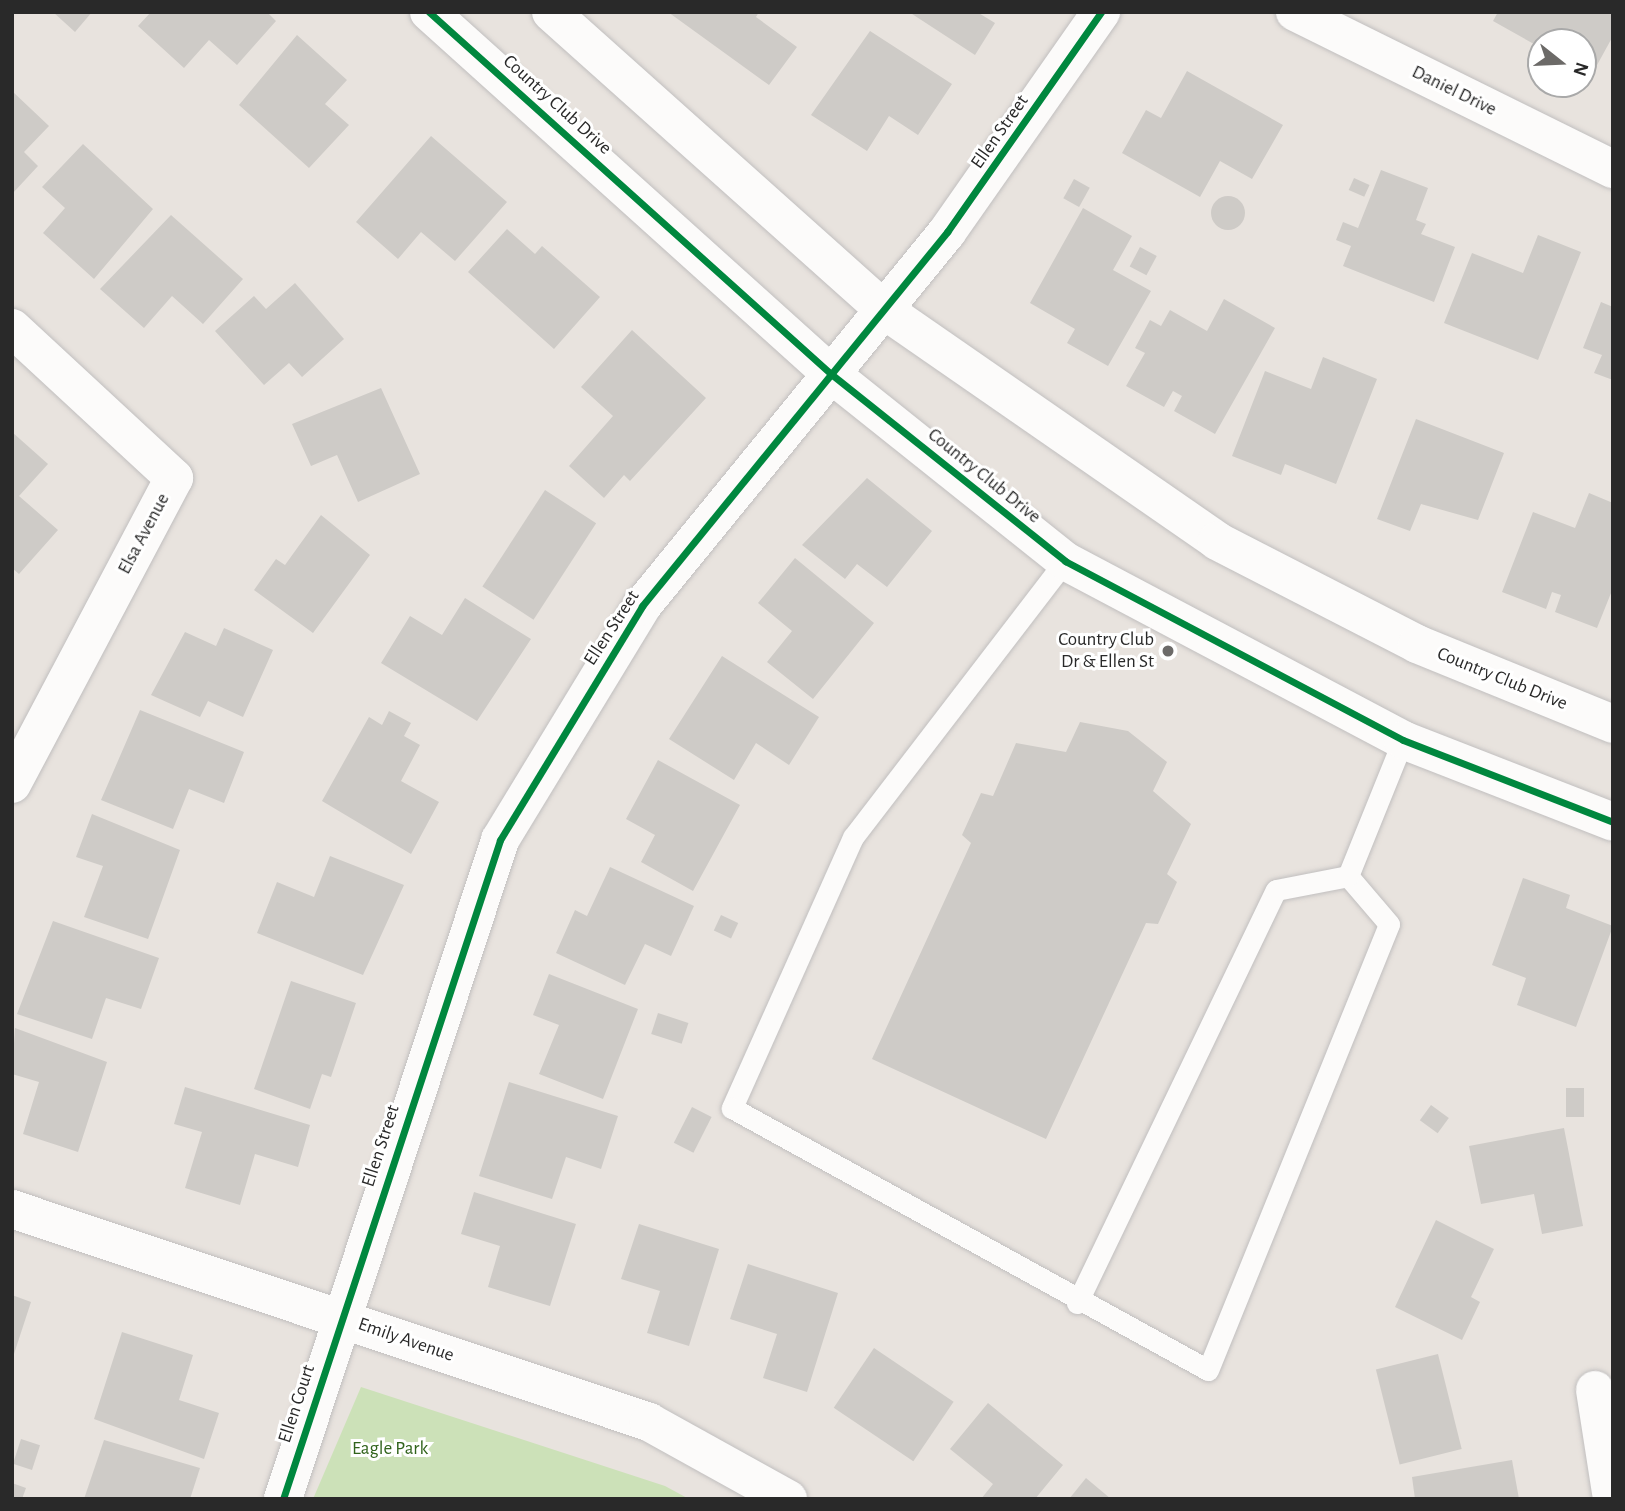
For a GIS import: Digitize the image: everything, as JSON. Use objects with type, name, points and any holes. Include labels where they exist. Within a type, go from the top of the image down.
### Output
[{"type":"street","name":"Country Club Drive","points":[[429,12],[831,374],[1065,561],[1403,740],[1613,822]]},
{"type":"street","name":"Country Club Drive","points":[[551,12],[884,310],[1217,541],[1417,644],[1613,724]]},
{"type":"street","name":"Ellen Street","points":[[341,1318],[500,840],[642,606],[884,310],[1011,146],[1101,12]]},
{"type":"street","name":"Daniel Drive","points":[[1295,12],[1613,169]]},
{"type":"street","name":"Elsa Avenue","points":[[12,328],[174,478],[12,785]]},
{"type":"street","name":"Emily Avenue","points":[[12,1209],[649,1422],[788,1499]]},
{"type":"street","name":"Ellen Court","points":[[283,1499],[341,1318]]},
{"type":"street","points":[[1595,1390],[1612,1499]]},
{"type":"lane","points":[[1065,561],[853,837],[732,1108],[1077,1303],[1208,1370],[1389,924],[1348,876]]},
{"type":"lane","points":[[1348,876],[1403,740]]},
{"type":"lane","points":[[1077,1303],[1276,890],[1348,876]]},
{"type":"green space","name":"Eagle Park","points":[[361,1387],[665,1486],[689,1499],[313,1499]]},
{"type":"building","points":[[53,12],[92,12],[75,32]]},
{"type":"building","points":[[151,12],[267,12],[276,21],[237,65],[209,40],[184,68],[138,26]]},
{"type":"building","points":[[668,12],[759,12],[756,17],[797,47],[769,85]]},
{"type":"building","points":[[909,12],[977,12],[995,23],[975,55]]},
{"type":"building","points":[[1498,12],[1613,12],[1613,36],[1597,65],[1597,28],[1527,28],[1527,40],[1493,21]]},
{"type":"building","points":[[870,31],[952,84],[918,135],[889,116],[867,151],[811,115]]},
{"type":"building","points":[[297,35],[347,80],[325,104],[349,125],[309,168],[239,105]]},
{"type":"building","points":[[1187,71],[1283,125],[1252,179],[1220,161],[1200,197],[1122,153],[1146,110],[1161,118]]},
{"type":"building","points":[[12,91],[49,126],[24,152],[38,166],[12,194]]},
{"type":"building","points":[[431,136],[507,202],[455,261],[421,232],[398,259],[356,222]]},
{"type":"building","points":[[83,144],[153,209],[94,279],[43,233],[65,208],[42,187]]},
{"type":"building","points":[[1381,170],[1428,188],[1416,220],[1426,224],[1421,234],[1455,247],[1434,302],[1343,266],[1351,246],[1336,240],[1343,222],[1358,228]]},
{"type":"building","points":[[1354,178],[1370,185],[1364,197],[1349,190]]},
{"type":"building","points":[[1074,179],[1090,188],[1079,207],[1063,198]]},
{"type":"building","points":[[1228,196],[1240,201],[1245,213],[1240,225],[1228,230],[1216,225],[1211,213],[1216,201]]},
{"type":"building","points":[[1083,208],[1132,236],[1113,270],[1151,291],[1108,366],[1067,343],[1075,329],[1030,303]]},
{"type":"building","points":[[171,215],[243,279],[203,324],[172,296],[144,328],[100,289]]},
{"type":"building","points":[[507,229],[535,254],[542,246],[600,297],[554,349],[468,272]]},
{"type":"building","points":[[1538,235],[1581,252],[1538,360],[1444,323],[1472,253],[1523,273]]},
{"type":"building","points":[[1140,247],[1157,256],[1146,275],[1130,266]]},
{"type":"building","points":[[295,283],[344,339],[302,377],[289,363],[264,385],[215,331],[254,296],[266,309]]},
{"type":"building","points":[[1224,299],[1275,328],[1215,434],[1174,411],[1182,396],[1173,391],[1164,407],[1126,386],[1145,353],[1135,348],[1150,320],[1161,326],[1170,310],[1207,331]]},
{"type":"building","points":[[1601,302],[1613,307],[1613,380],[1594,373],[1602,355],[1583,348]]},
{"type":"building","points":[[632,330],[706,398],[630,481],[624,475],[604,498],[569,466],[613,416],[581,387]]},
{"type":"building","points":[[1323,357],[1377,379],[1336,484],[1285,464],[1281,475],[1232,456],[1265,371],[1311,389]]},
{"type":"building","points":[[381,388],[420,474],[358,502],[337,455],[311,466],[292,424]]},
{"type":"building","points":[[1416,419],[1504,453],[1478,520],[1421,504],[1410,531],[1377,519]]},
{"type":"building","points":[[12,432],[48,464],[19,496],[58,530],[19,574],[12,568]]},
{"type":"building","points":[[867,478],[932,531],[887,587],[857,564],[845,579],[802,545]]},
{"type":"building","points":[[545,490],[596,523],[534,620],[482,586]]},
{"type":"building","points":[[1589,493],[1613,503],[1613,588],[1597,628],[1555,612],[1561,595],[1552,592],[1546,609],[1502,592],[1533,512],[1575,528]]},
{"type":"building","points":[[321,515],[370,555],[313,633],[254,590],[276,559],[285,565]]},
{"type":"building","points":[[795,558],[874,623],[813,699],[767,662],[792,631],[758,603]]},
{"type":"building","points":[[465,598],[531,639],[477,721],[381,663],[410,616],[442,635]]},
{"type":"building","points":[[224,628],[273,650],[243,717],[208,701],[200,717],[151,695],[185,632],[216,646]]},
{"type":"building","points":[[722,656],[819,717],[789,765],[756,743],[734,780],[669,739]]},
{"type":"building","points":[[140,710],[244,752],[224,803],[189,789],[173,829],[101,800]]},
{"type":"building","points":[[389,711],[411,723],[404,736],[420,745],[401,781],[439,802],[411,854],[322,801],[369,717],[382,725]]},
{"type":"building","points":[[1080,722],[1128,731],[1167,762],[1153,791],[1191,824],[1167,874],[1177,882],[1158,924],[1146,923],[1046,1139],[872,1059],[971,843],[962,835],[981,793],[993,796],[1016,743],[1066,752]]},
{"type":"building","points":[[658,760],[740,805],[693,891],[641,862],[655,835],[626,819]]},
{"type":"building","points":[[92,814],[180,850],[148,939],[84,917],[103,866],[76,857]]},
{"type":"building","points":[[330,856],[404,885],[363,975],[257,933],[277,882],[314,897]]},
{"type":"building","points":[[610,867],[694,906],[671,956],[645,944],[625,985],[556,953],[575,910],[587,916]]},
{"type":"building","points":[[1523,878],[1570,895],[1566,908],[1613,926],[1576,1027],[1517,1005],[1526,978],[1492,965]]},
{"type":"building","points":[[721,915],[738,923],[731,938],[714,930]]},
{"type":"building","points":[[53,921],[159,958],[141,1009],[106,998],[92,1039],[17,1014]]},
{"type":"building","points":[[549,974],[638,1009],[603,1099],[539,1074],[559,1025],[533,1015]]},
{"type":"building","points":[[291,981],[356,1003],[331,1077],[322,1074],[310,1109],[254,1089]]},
{"type":"building","points":[[658,1013],[688,1023],[682,1044],[651,1034]]},
{"type":"building","points":[[15,1028],[107,1062],[78,1152],[23,1134],[39,1082],[12,1074]]},
{"type":"building","points":[[509,1082],[618,1116],[601,1169],[566,1157],[552,1199],[479,1176]]},
{"type":"building","points":[[185,1087],[310,1125],[298,1167],[255,1154],[240,1205],[185,1188],[202,1132],[174,1124]]},
{"type":"building","points":[[1566,1088],[1584,1088],[1584,1117],[1566,1117]]},
{"type":"building","points":[[1431,1105],[1449,1118],[1438,1133],[1420,1120]]},
{"type":"building","points":[[692,1107],[712,1117],[693,1153],[674,1143]]},
{"type":"building","points":[[1564,1128],[1583,1226],[1542,1234],[1534,1194],[1481,1204],[1469,1146]]},
{"type":"building","points":[[474,1192],[576,1224],[550,1306],[488,1287],[500,1246],[461,1234]]},
{"type":"building","points":[[1436,1220],[1494,1249],[1471,1297],[1480,1302],[1462,1340],[1395,1307]]},
{"type":"building","points":[[639,1224],[719,1249],[689,1346],[647,1333],[660,1291],[621,1279]]},
{"type":"building","points":[[748,1264],[838,1293],[807,1392],[763,1378],[777,1334],[730,1319]]},
{"type":"building","points":[[12,1295],[31,1302],[13,1357],[12,1357]]},
{"type":"building","points":[[122,1332],[193,1355],[179,1400],[219,1413],[204,1459],[94,1419]]},
{"type":"building","points":[[874,1348],[954,1402],[913,1461],[834,1408]]},
{"type":"building","points":[[1438,1354],[1462,1449],[1400,1465],[1376,1369]]},
{"type":"building","points":[[988,1403],[1063,1465],[1035,1499],[981,1499],[993,1484],[950,1449]]},
{"type":"building","points":[[21,1439],[40,1445],[32,1470],[13,1464]]},
{"type":"building","points":[[104,1440],[200,1468],[190,1499],[84,1499]]},
{"type":"building","points":[[1512,1460],[1519,1499],[1415,1499],[1412,1477]]},
{"type":"building","points":[[1086,1478],[1111,1499],[1069,1499]]},
{"type":"building","points":[[12,1483],[26,1488],[22,1499],[12,1499]]},
{"type":"cycle path","points":[[429,12],[831,374],[1065,561],[1403,740],[1613,822]]},
{"type":"cycle path","points":[[283,1499],[500,840],[642,606],[947,232],[1101,12]]},
{"type":"place","name":"Country Club Dr & Ellen St","points":[[1168,651]]}]
